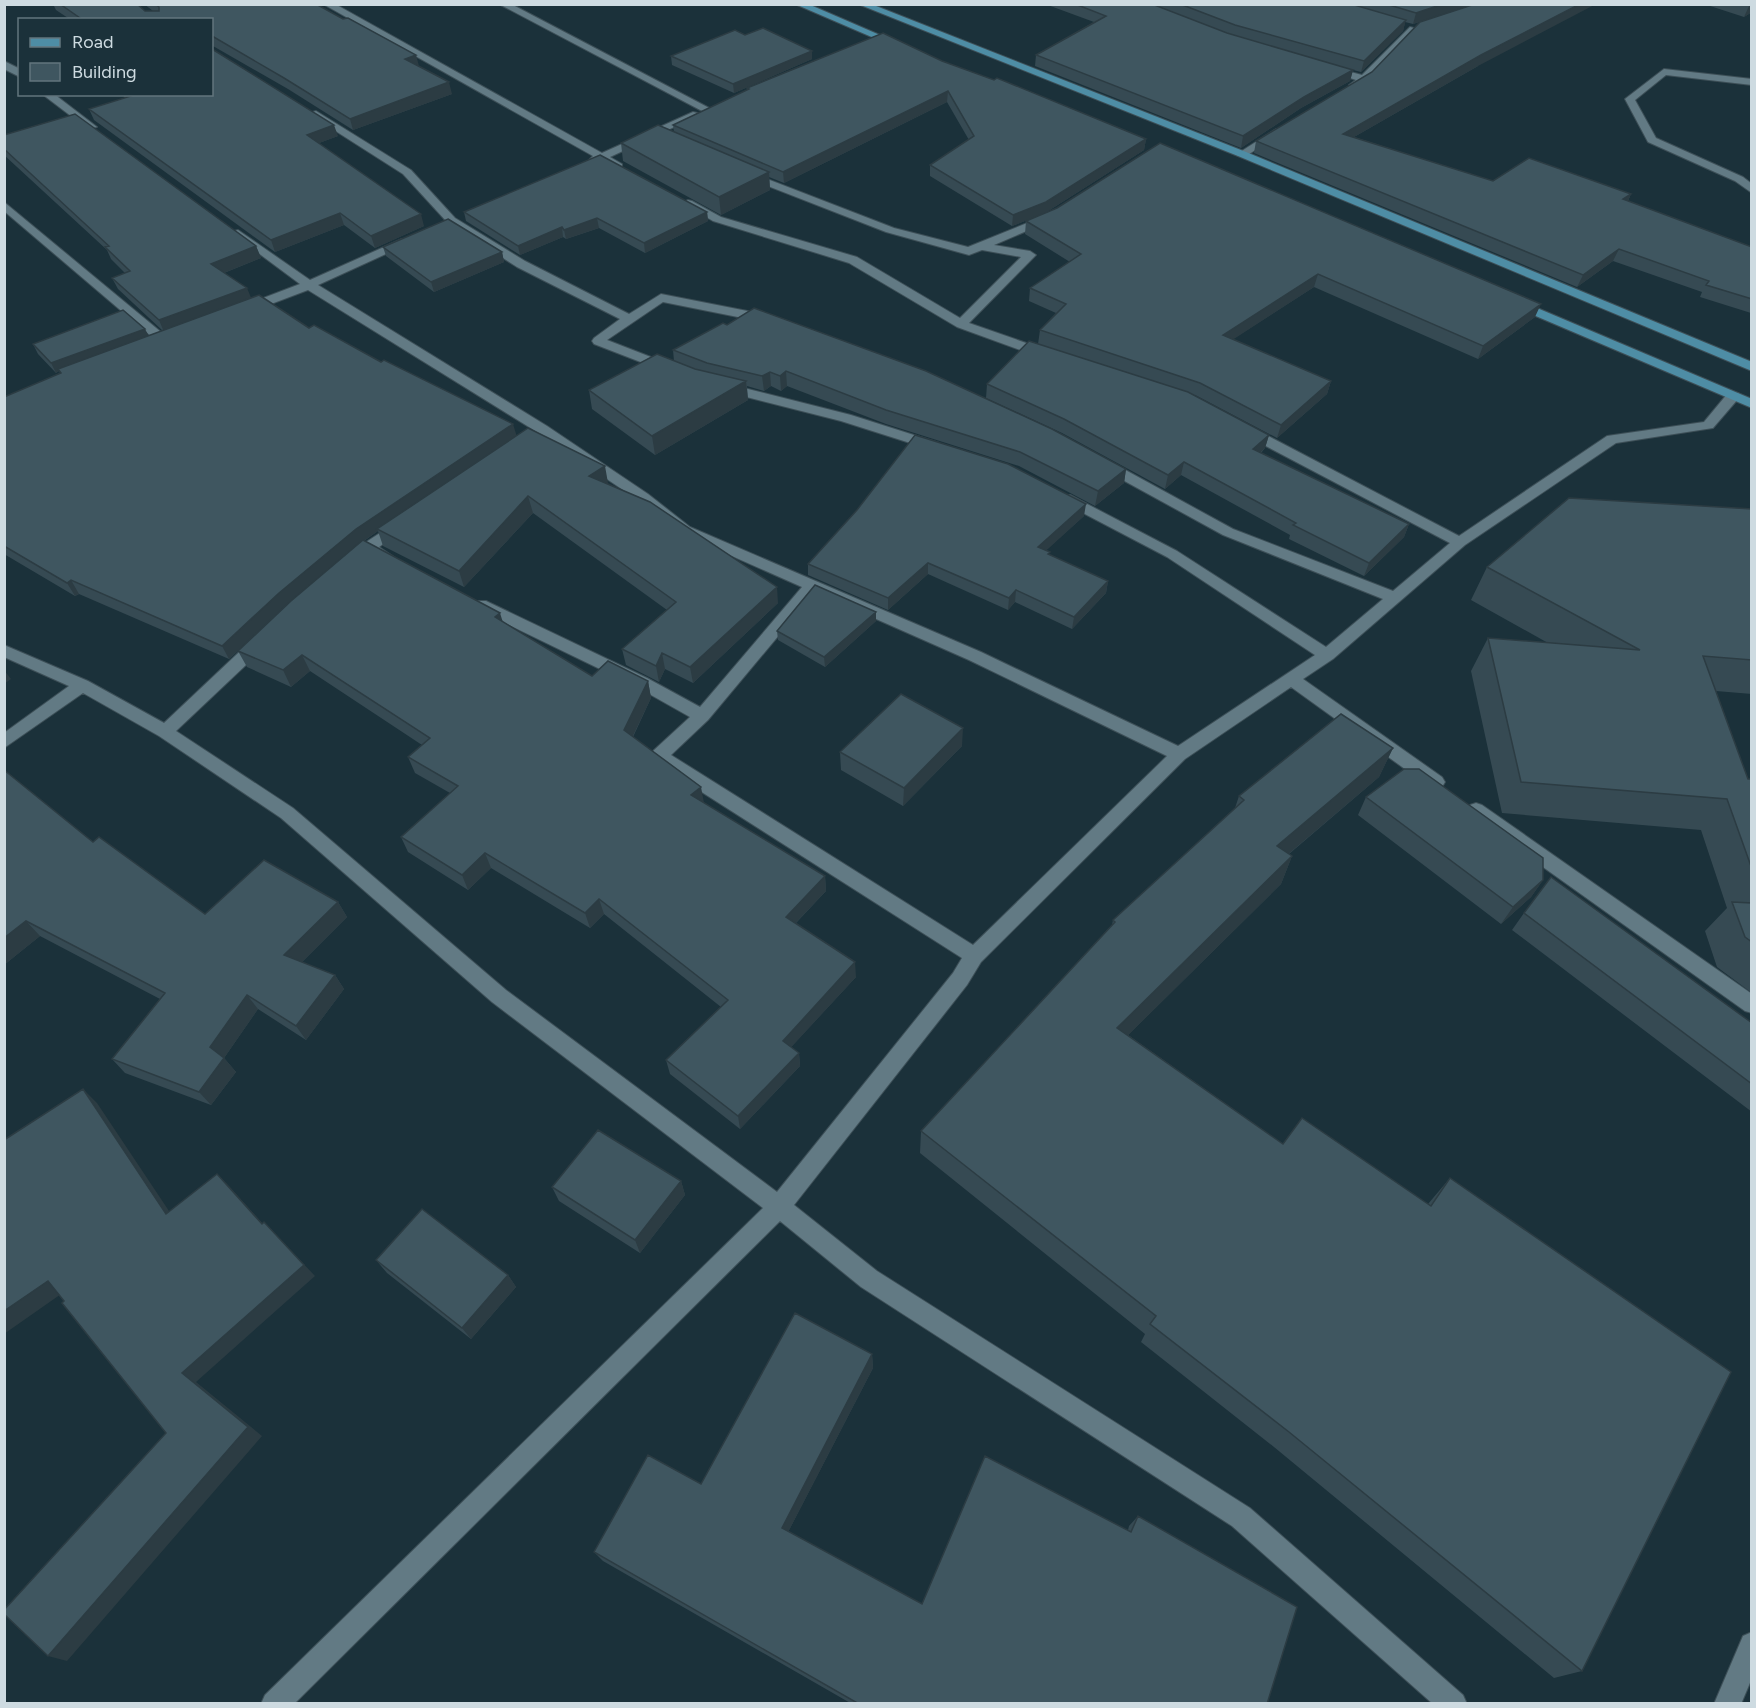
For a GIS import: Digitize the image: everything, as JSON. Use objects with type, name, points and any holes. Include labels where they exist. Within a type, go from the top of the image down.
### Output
[{"type":"main road","points":[[799,4],[910,50]]},
{"type":"main road","points":[[862,4],[1242,154],[1752,367]]},
{"type":"main road","points":[[1505,298],[1752,404]]},
{"type":"street","points":[[327,4],[633,174]]},
{"type":"street","points":[[503,4],[713,108],[659,136],[580,166]]},
{"type":"street","points":[[1345,90],[1364,79],[1418,27],[1402,26]]},
{"type":"street","points":[[864,44],[878,37]]},
{"type":"street","points":[[4,64],[18,73]]},
{"type":"street","points":[[1319,66],[1364,79]]},
{"type":"street","points":[[1752,82],[1664,72],[1630,99],[1652,140],[1739,179],[1752,190]]},
{"type":"street","points":[[50,96],[105,137]]},
{"type":"street","points":[[302,105],[407,172],[451,221],[521,264],[629,319]]},
{"type":"street","points":[[1242,154],[1288,124]]},
{"type":"street","points":[[740,171],[890,230],[969,251],[1060,211]]},
{"type":"street","points":[[675,196],[717,219],[853,260],[961,324],[1061,359]]},
{"type":"street","points":[[4,205],[163,340]]},
{"type":"street","points":[[221,221],[309,285],[537,433],[643,497],[685,530],[975,656],[1179,754]]},
{"type":"street","points":[[230,315],[309,285],[419,236]]},
{"type":"street","points":[[961,324],[1030,255],[980,246]]},
{"type":"street","points":[[682,374],[598,341],[661,298],[778,322]]},
{"type":"street","points":[[714,385],[846,418],[946,450]]},
{"type":"street","points":[[274,1704],[778,1207],[960,979],[974,956],[1179,754],[1327,655],[1460,543],[1612,439],[1708,425],[1732,396]]},
{"type":"street","points":[[1232,423],[1460,543]]},
{"type":"street","points":[[1096,460],[1228,532],[1396,598]]},
{"type":"street","points":[[1056,493],[1172,554],[1327,655]]},
{"type":"street","points":[[400,563],[364,551],[417,514]]},
{"type":"street","points":[[813,584],[702,716],[659,756],[974,956]]},
{"type":"street","points":[[463,596],[641,682],[702,716]]},
{"type":"street","points":[[165,732],[267,636]]},
{"type":"street","points":[[4,650],[82,684],[165,732],[286,813],[499,996],[778,1207],[869,1279],[1241,1517],[1454,1704]]},
{"type":"street","points":[[1291,679],[1752,1005]]},
{"type":"street","points":[[4,742],[82,684]]},
{"type":"street","points":[[1727,1704],[1752,1645]]},
{"type":"building","points":[[60,4],[137,4],[145,11],[159,11],[159,7],[155,4],[316,4],[343,19],[348,18],[416,55],[405,59],[449,82],[350,119],[213,37],[213,18],[80,18]]},
{"type":"building","points":[[1075,4],[1152,4],[1227,33],[1353,70],[1304,97],[1243,136],[1036,55],[1106,16]]},
{"type":"building","points":[[1180,4],[1351,4],[1406,20],[1364,61],[1235,25]]},
{"type":"building","points":[[1386,4],[1443,4],[1416,13]]},
{"type":"building","points":[[1475,4],[1580,4],[1481,55],[1343,134],[1493,181],[1529,158],[1631,194],[1623,199],[1752,247],[1752,299],[1706,285],[1709,281],[1619,249],[1583,275],[1256,141],[1372,72],[1420,22]]},
{"type":"building","points":[[763,28],[812,51],[733,84],[671,56],[735,30],[745,35]]},
{"type":"building","points":[[883,33],[942,61],[994,80],[997,78],[1146,139],[1046,202],[1013,215],[930,165],[974,136],[948,91],[783,172],[673,125],[749,89],[747,88]]},
{"type":"building","points":[[213,50],[334,125],[307,135],[421,214],[371,236],[340,213],[271,240],[89,109],[131,96],[213,96]]},
{"type":"building","points":[[75,114],[256,246],[211,264],[247,288],[159,320],[112,278],[130,271],[105,247],[109,246],[4,149],[4,135]]},
{"type":"building","points":[[658,125],[769,172],[719,197],[621,143]]},
{"type":"building","points":[[1160,143],[1541,304],[1483,346],[1318,274],[1223,335],[1331,381],[1281,425],[1200,383],[1040,330],[1066,304],[1030,288],[1081,254],[1026,221],[1057,208]]},
{"type":"building","points":[[600,155],[707,212],[644,243],[597,218],[564,230],[562,227],[518,246],[464,212]]},
{"type":"building","points":[[448,219],[502,252],[431,282],[383,247]]},
{"type":"building","points":[[259,295],[309,328],[314,325],[381,362],[384,360],[513,424],[356,529],[279,593],[222,646],[71,580],[67,583],[4,546],[4,397],[61,373],[58,369]]},
{"type":"building","points":[[754,308],[926,371],[1052,429],[1126,469],[1098,491],[1020,452],[886,410],[786,371],[780,376],[770,372],[762,376],[707,363],[673,350],[723,323],[727,325]]},
{"type":"building","points":[[123,310],[145,329],[51,363],[33,344]]},
{"type":"building","points":[[1029,341],[1188,392],[1269,435],[1253,449],[1409,524],[1369,563],[1293,525],[1296,523],[1184,462],[1168,475],[1064,419],[987,384]]},
{"type":"building","points":[[657,354],[695,369],[746,381],[652,436],[589,390]]},
{"type":"building","points":[[528,428],[605,466],[589,476],[650,502],[777,587],[690,667],[662,653],[656,666],[622,649],[676,602],[528,496],[459,571],[377,529]]},
{"type":"building","points":[[915,435],[1008,464],[1086,504],[1038,547],[1050,552],[1048,554],[1108,581],[1074,617],[1016,590],[1009,598],[928,563],[888,598],[808,564],[857,510]]},
{"type":"building","points":[[1569,498],[1752,509],[1752,660],[1703,656],[1748,779],[1752,779],[1752,869],[1727,799],[1521,782],[1488,638],[1640,650],[1487,567]]},
{"type":"building","points":[[363,540],[500,613],[495,617],[592,676],[608,661],[648,681],[624,730],[701,787],[691,795],[825,876],[786,917],[855,962],[783,1041],[799,1053],[738,1116],[666,1060],[728,1000],[599,899],[585,913],[485,853],[462,875],[401,837],[458,786],[408,757],[430,738],[302,655],[283,670],[238,651],[291,601]]},
{"type":"building","points":[[815,585],[876,612],[824,657],[777,631]]},
{"type":"building","points":[[901,694],[963,728],[904,788],[840,752]]},
{"type":"building","points":[[1341,714],[1393,748],[1277,846],[1292,856],[1117,1028],[1283,1144],[1302,1118],[1431,1206],[1450,1178],[1731,1372],[1582,1671],[1289,1432],[1150,1324],[1156,1316],[921,1131],[1115,922],[1113,920],[1244,800],[1239,796]]},
{"type":"building","points":[[1404,769],[1419,769],[1543,858],[1543,880],[1513,907],[1366,797]]},
{"type":"building","points":[[4,770],[93,842],[99,837],[205,914],[264,860],[338,902],[284,955],[335,975],[296,1026],[247,995],[210,1047],[224,1058],[199,1092],[112,1059],[165,993],[26,921],[4,938]]},
{"type":"building","points":[[1551,877],[1752,1023],[1752,1084],[1524,913]]},
{"type":"building","points":[[1732,902],[1752,903],[1752,942],[1745,937]]},
{"type":"building","points":[[83,1089],[166,1214],[217,1174],[262,1224],[264,1222],[304,1265],[182,1373],[248,1427],[48,1656],[4,1614],[4,1610],[166,1433],[62,1303],[64,1301],[48,1281],[4,1311],[4,1140]]},
{"type":"building","points":[[598,1130],[681,1181],[635,1240],[552,1187]]},
{"type":"building","points":[[422,1209],[508,1275],[462,1328],[376,1260]]},
{"type":"building","points":[[795,1313],[872,1354],[782,1528],[922,1604],[985,1456],[1131,1532],[1138,1516],[1297,1607],[1267,1704],[859,1704],[594,1552],[648,1455],[701,1484]]}]
